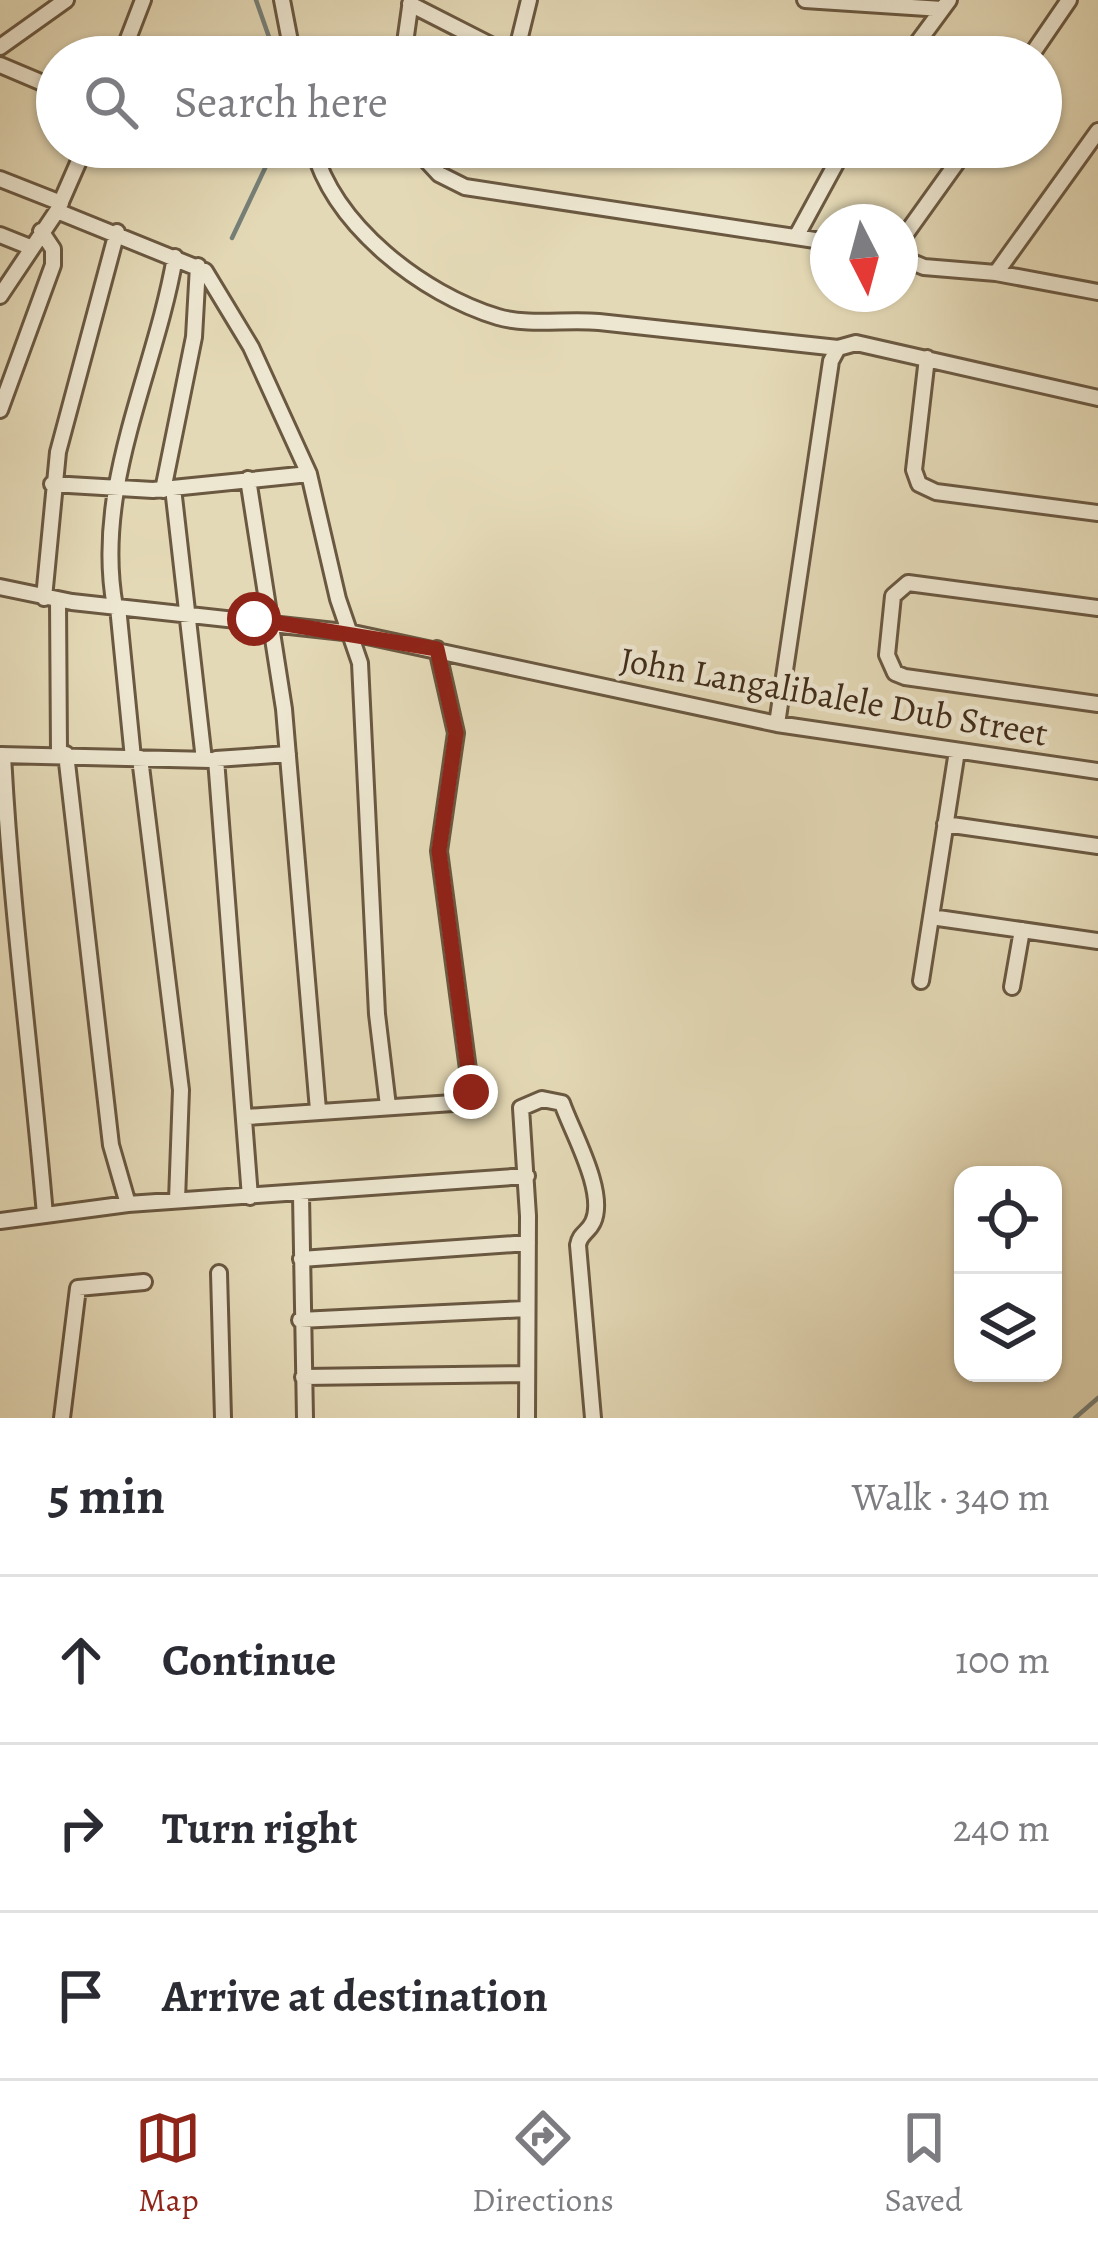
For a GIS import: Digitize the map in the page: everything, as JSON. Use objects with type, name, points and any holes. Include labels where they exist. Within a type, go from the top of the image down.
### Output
[{"type":"street","points":[[0,47],[66,0]]},
{"type":"street","points":[[129,36],[143,0]]},
{"type":"street","points":[[282,0],[289,36]]},
{"type":"street","points":[[520,36],[529,0]]},
{"type":"street","points":[[806,0],[945,5]]},
{"type":"street","points":[[1044,36],[1069,0]]},
{"type":"street","points":[[406,36],[411,2],[475,36]]},
{"type":"street","points":[[923,36],[945,5]]},
{"type":"street","points":[[0,65],[36,80]]},
{"type":"street","points":[[997,273],[1098,131]]},
{"type":"street","points":[[2,289],[59,207],[76,168]]},
{"type":"street","points":[[323,168],[332,188],[380,248],[413,274],[483,312],[514,321],[600,322],[838,348],[856,343],[1098,398]]},
{"type":"street","points":[[433,168],[465,187],[810,239]]},
{"type":"street","points":[[796,237],[834,168]]},
{"type":"street","points":[[918,217],[953,168]]},
{"type":"street","points":[[0,179],[199,266],[251,347],[309,474],[338,598],[361,663],[377,1014],[388,1106]]},
{"type":"street","points":[[0,410],[53,266],[53,250],[40,231]]},
{"type":"street","points":[[117,232],[65,415],[52,484],[51,599],[63,754],[111,1145],[128,1204]]},
{"type":"street","points":[[0,235],[30,247]]},
{"type":"street","points":[[175,257],[163,325],[113,489],[108,542],[181,1090],[177,1200]]},
{"type":"street","points":[[918,263],[1098,292]]},
{"type":"street","points":[[199,266],[194,337],[168,489],[210,760],[247,1117],[250,1196]]},
{"type":"street","points":[[776,724],[831,362],[838,348]]},
{"type":"street","points":[[927,358],[914,470],[923,488],[1098,513]]},
{"type":"street","points":[[52,484],[168,489],[309,474]]},
{"type":"street","points":[[248,479],[274,621],[318,1110]]},
{"type":"street","points":[[1098,608],[908,583],[893,596],[887,656],[895,673],[905,676],[1098,704]]},
{"type":"street","name":"John Langalibalele Dub Street","points":[[0,587],[51,599],[353,633],[776,724],[1098,771]]},
{"type":"street","points":[[247,1117],[461,1102],[472,1086],[439,851],[456,733],[437,649]]},
{"type":"street","points":[[921,981],[957,752]]},
{"type":"street","points":[[45,1215],[32,1047],[12,923],[2,755],[210,760],[288,754]]},
{"type":"street","points":[[946,824],[1098,846]]},
{"type":"street","points":[[931,917],[1098,940]]},
{"type":"street","points":[[1012,987],[1022,930]]},
{"type":"street","points":[[527,1418],[527,1176],[522,1105],[559,1101],[584,1149],[595,1209],[578,1245],[593,1418]]},
{"type":"street","points":[[0,1221],[128,1204],[301,1196],[527,1176]]},
{"type":"street","points":[[301,1196],[299,1320],[304,1418]]},
{"type":"street","points":[[301,1259],[528,1243]]},
{"type":"street","points":[[219,1274],[223,1418]]},
{"type":"street","points":[[62,1418],[78,1288],[144,1282]]},
{"type":"street","points":[[299,1320],[526,1309]]},
{"type":"street","points":[[302,1377],[527,1374]]},
{"type":"waterway","points":[[256,0],[269,36]]},
{"type":"waterway","points":[[232,238],[265,168]]},
{"type":"waterway","points":[[1075,1418],[1098,1398]]},
{"type":"route","points":[[254,619],[437,649],[456,733],[439,851],[470,1054],[471,1092]]}]
